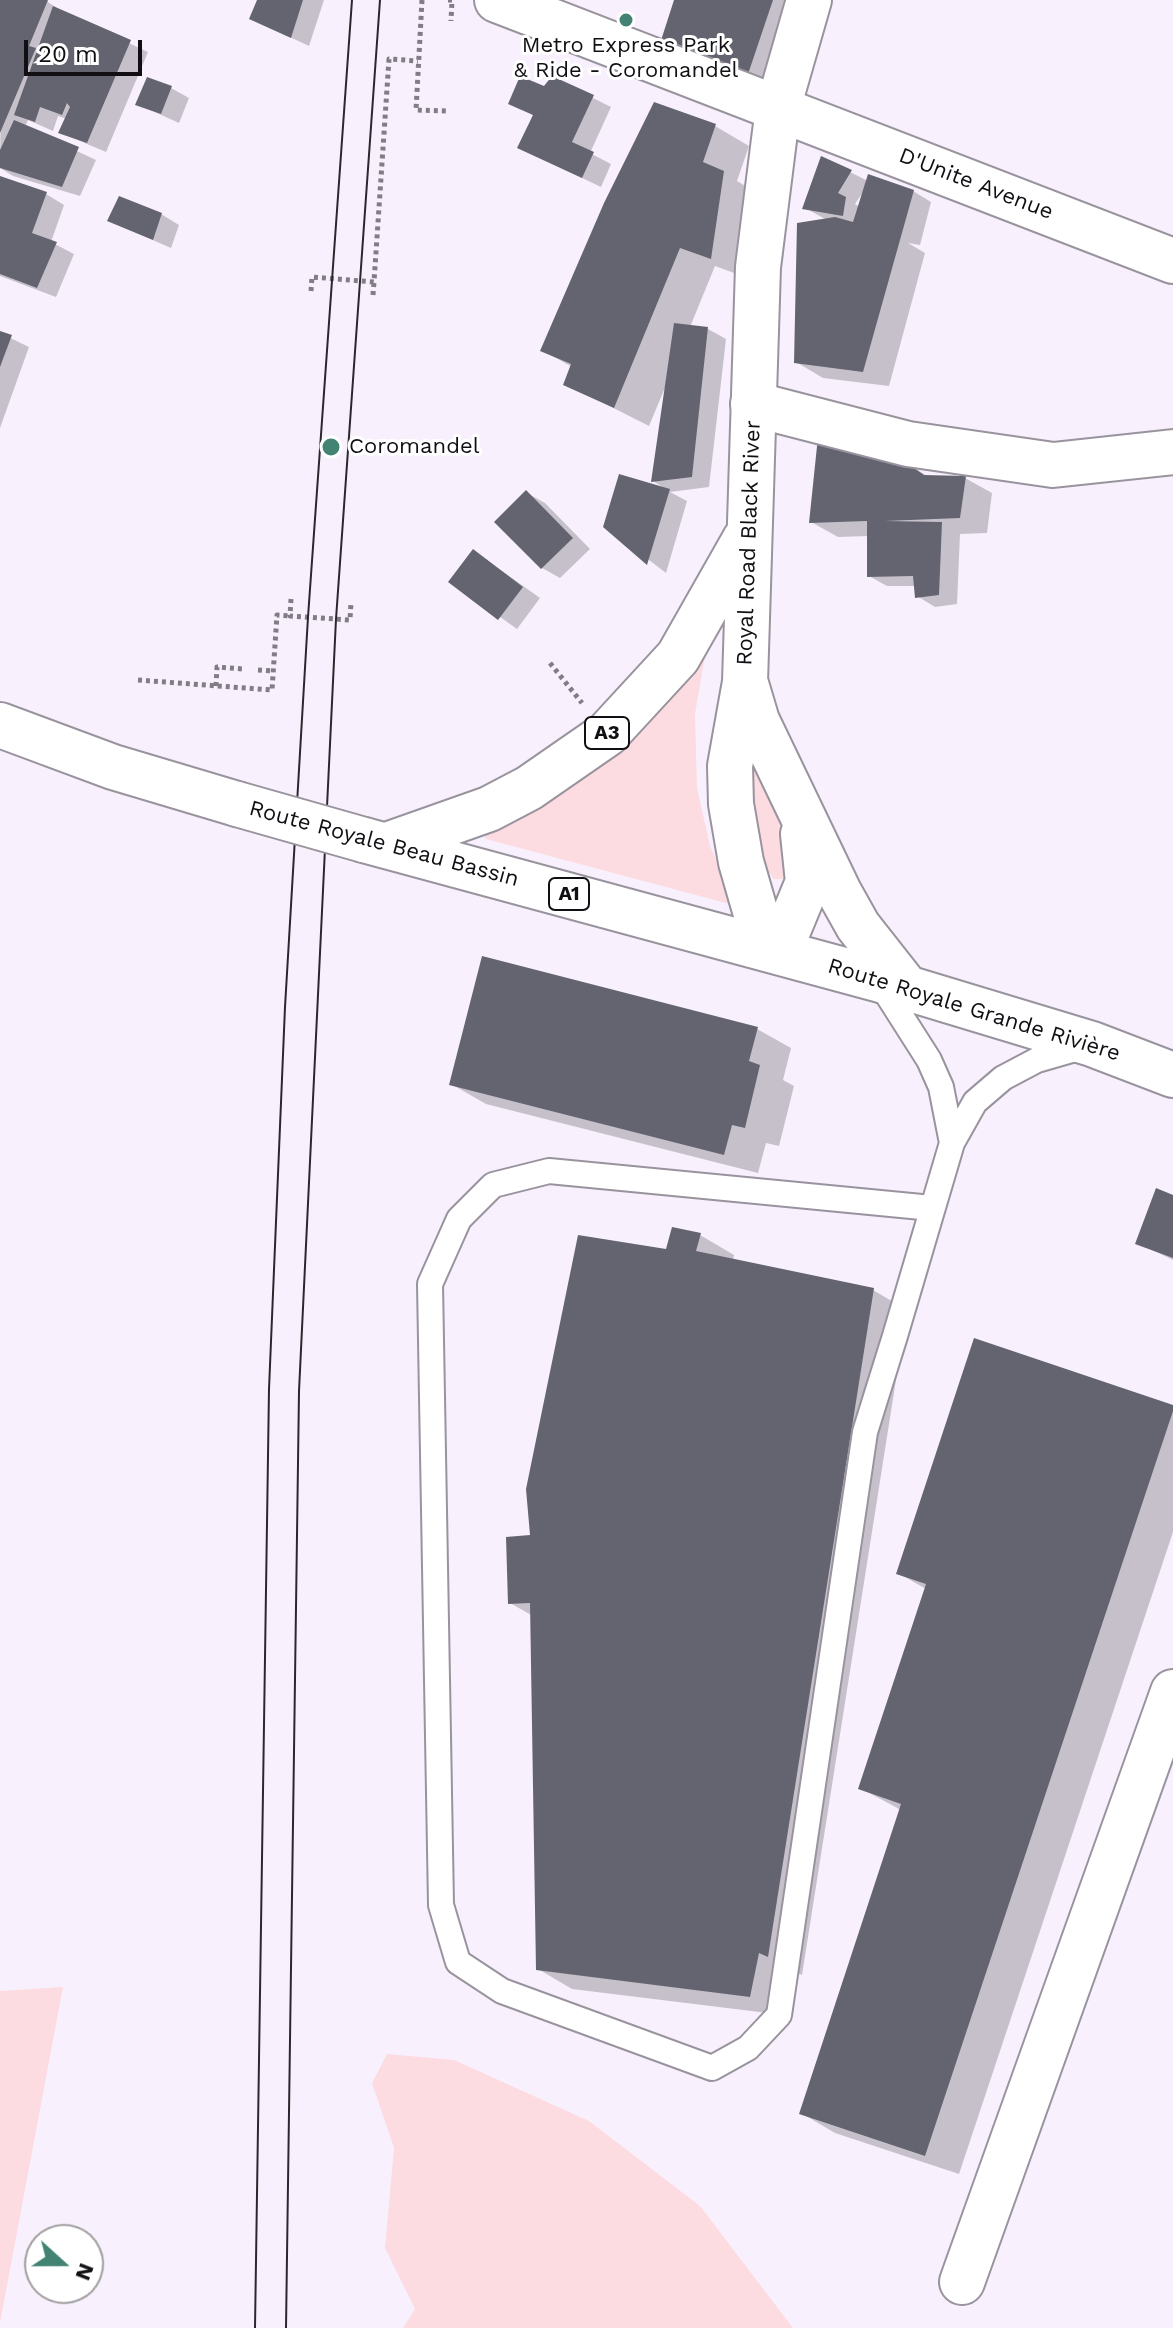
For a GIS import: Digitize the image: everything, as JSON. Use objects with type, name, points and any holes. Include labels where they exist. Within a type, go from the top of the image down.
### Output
[{"type":"main road","name":"D'Unite Avenue","points":[[497,0],[1173,261]]},
{"type":"main road","name":"A3","points":[[753,404],[758,267],[778,108],[809,0]]},
{"type":"main road","points":[[753,404],[908,444],[1053,465],[1173,452]]},
{"type":"main road","name":"Royal Road Black River","points":[[745,682],[753,404]]},
{"type":"main road","name":"A3","points":[[375,842],[489,809],[529,788],[607,734],[678,657],[749,531]]},
{"type":"main road","name":"A3","points":[[745,682],[757,721],[801,818],[892,983]]},
{"type":"main road","name":"A3","points":[[745,682],[730,766],[731,804],[741,862],[756,914],[773,949],[789,928],[808,882],[801,818]]},
{"type":"main road","name":"Route Royale Beau Bassin","points":[[0,725],[113,767],[237,804],[773,949]]},
{"type":"main road","name":"Route Royale Grande Rivière","points":[[773,949],[1092,1044],[1173,1075]]},
{"type":"main road","points":[[962,2282],[1173,1692]]},
{"type":"lane","points":[[892,983],[941,1087],[952,1143]]},
{"type":"lane","points":[[932,1208],[549,1171],[493,1185],[459,1219],[430,1284],[441,1905],[458,1962],[502,1991],[712,2068],[748,2048],[779,2015],[865,1432],[952,1143],[975,1102],[1003,1078],[1037,1060],[1092,1044]]},
{"type":"path","points":[[422,0],[416,110],[447,111]]},
{"type":"path","points":[[448,0],[452,0],[451,21]]},
{"type":"path","points":[[373,295],[389,59],[418,61]]},
{"type":"path","points":[[311,291],[312,277],[374,282]]},
{"type":"path","points":[[290,616],[291,599]]},
{"type":"path","points":[[138,680],[272,690],[277,615],[350,620],[351,602]]},
{"type":"path","points":[[550,663],[589,711]]},
{"type":"path","points":[[216,686],[217,667],[243,669]]},
{"type":"path","points":[[258,670],[273,671]]},
{"type":"shaded area","points":[[706,650],[695,714],[697,788],[710,846],[737,906],[486,839],[482,828]]},
{"type":"shaded area","points":[[744,762],[757,762],[789,834],[788,879],[774,879],[760,860]]},
{"type":"shaded area","points":[[63,1987],[0,2323],[0,1991]]},
{"type":"shaded area","points":[[387,2054],[454,2060],[589,2121],[700,2206],[793,2328],[403,2328],[415,2309],[385,2248],[394,2148],[372,2083]]},
{"type":"building","points":[[0,0],[48,0],[29,46],[36,48],[0,133]]},
{"type":"building","points":[[257,0],[303,0],[291,38],[249,19]]},
{"type":"building","points":[[674,0],[773,0],[744,86],[656,56]]},
{"type":"building","points":[[53,6],[131,40],[87,143],[58,133],[70,107],[67,103],[62,115],[40,107],[35,122],[14,115]]},
{"type":"building","points":[[520,76],[544,86],[552,76],[594,95],[572,142],[594,152],[582,178],[517,148],[533,115],[508,104]]},
{"type":"building","points":[[147,77],[172,86],[161,114],[135,105]]},
{"type":"building","points":[[654,102],[716,124],[703,162],[724,171],[711,259],[680,248],[614,408],[563,385],[571,364],[540,351],[604,203]]},
{"type":"building","points":[[14,120],[79,147],[62,187],[0,168],[0,150]]},
{"type":"building","points":[[821,156],[852,170],[838,193],[846,197],[843,216],[802,209]]},
{"type":"building","points":[[868,174],[914,190],[863,372],[794,363],[797,223],[835,217],[853,222]]},
{"type":"building","points":[[0,176],[47,192],[32,233],[57,242],[37,288],[0,274]]},
{"type":"building","points":[[119,196],[162,213],[153,240],[107,221]]},
{"type":"building","points":[[674,323],[708,327],[692,477],[651,482]]},
{"type":"building","points":[[0,331],[12,335],[0,367]]},
{"type":"building","points":[[819,427],[889,451],[924,475],[966,476],[960,518],[885,521],[942,522],[939,595],[915,598],[913,576],[867,577],[867,521],[809,523]]},
{"type":"building","points":[[619,474],[670,489],[647,565],[603,527]]},
{"type":"building","points":[[526,490],[573,538],[541,569],[494,522]]},
{"type":"building","points":[[473,549],[523,587],[498,620],[448,582]]},
{"type":"building","points":[[482,956],[758,1027],[749,1061],[760,1065],[745,1128],[732,1125],[724,1155],[449,1085]]},
{"type":"building","points":[[1156,1188],[1173,1195],[1173,1258],[1135,1244]]},
{"type":"building","points":[[672,1227],[701,1233],[696,1251],[874,1288],[768,1957],[759,1953],[750,1997],[536,1970],[530,1603],[508,1604],[506,1537],[530,1535],[526,1489],[578,1235],[666,1249]]},
{"type":"building","points":[[974,1338],[1173,1405],[1173,1411],[925,2156],[799,2114],[901,1804],[858,1789],[926,1584],[896,1574]]},
{"type":"tram line","points":[[255,2328],[269,1389],[285,1007],[308,617],[352,0]]},
{"type":"tram line","points":[[286,2328],[299,1391],[336,619],[380,0]]},
{"type":"place","name":"Metro Express Park & Ride - Coromandel","points":[[626,20]]},
{"type":"place","name":"Coromandel","points":[[331,447]]}]
